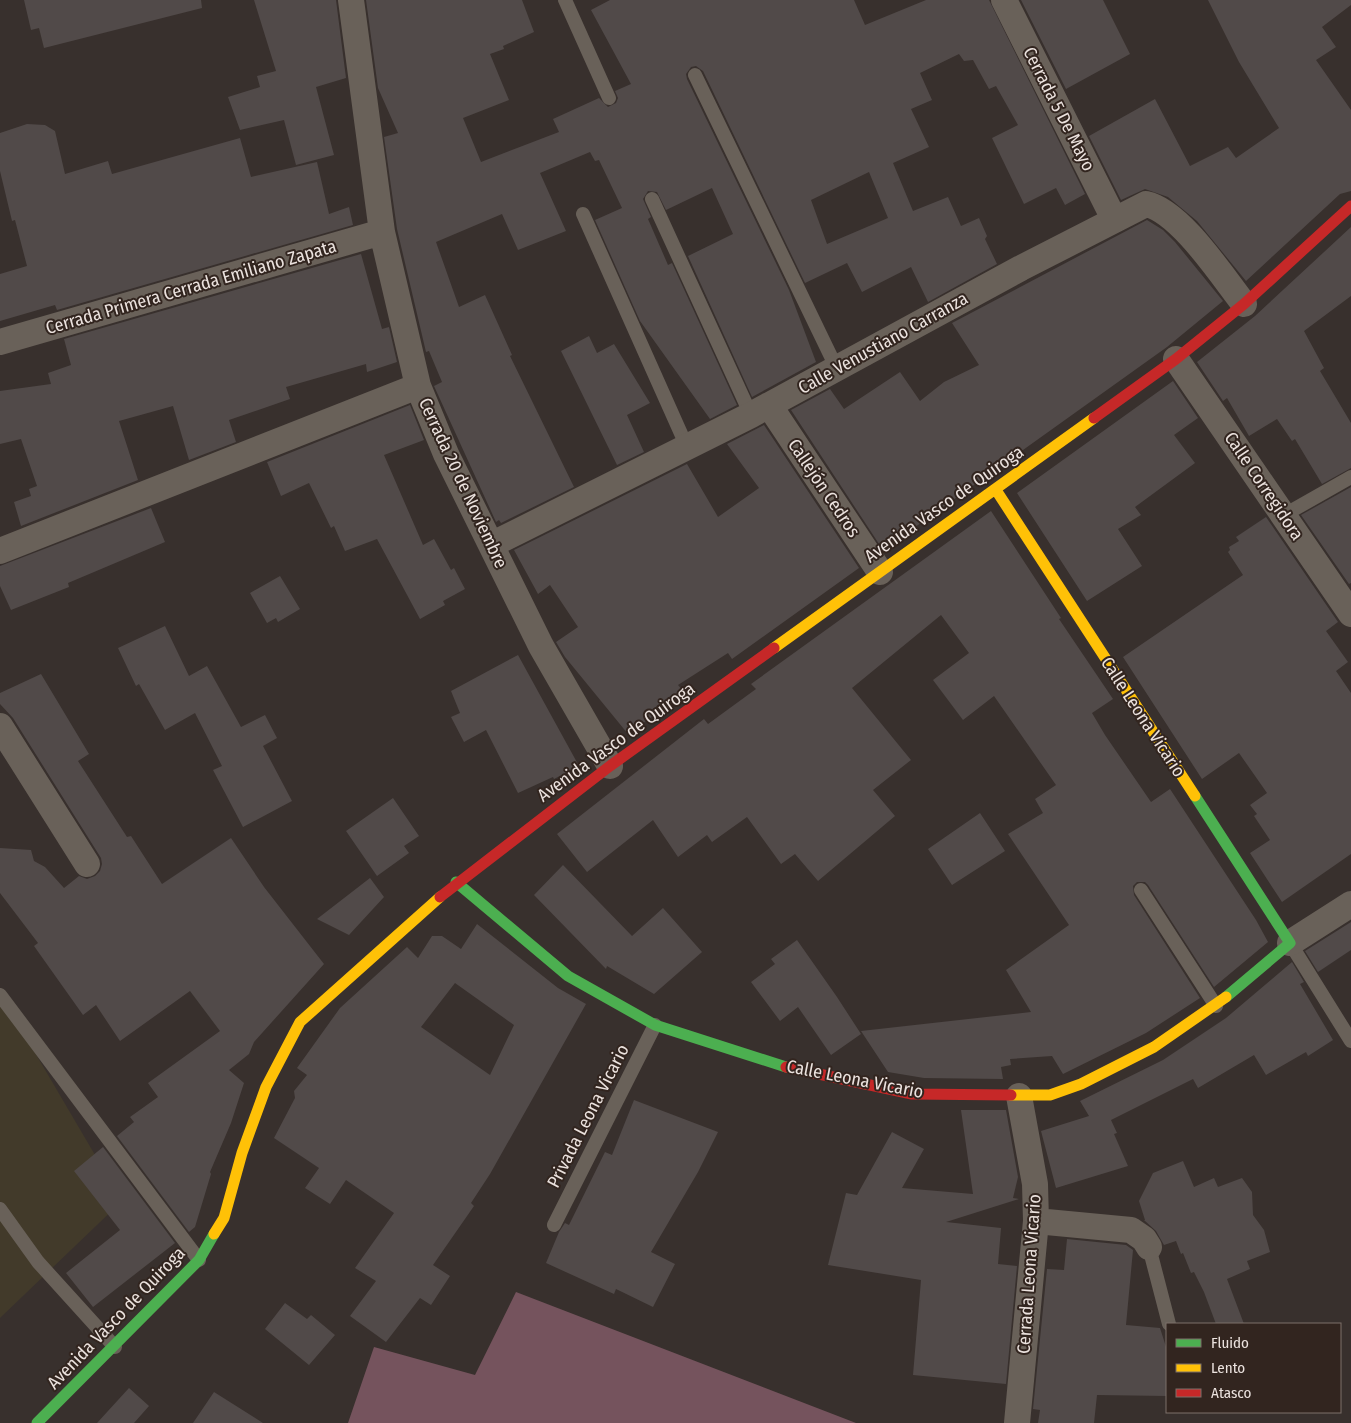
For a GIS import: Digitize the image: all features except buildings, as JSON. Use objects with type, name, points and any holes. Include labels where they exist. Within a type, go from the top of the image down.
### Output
[{"type":"street","name":"Cerrada 20 de Noviembre","points":[[351,0],[382,232],[418,386],[446,454],[540,646],[610,766]]},
{"type":"street","name":"Cerrada 5 De Mayo","points":[[1004,0],[1114,219]]},
{"type":"street","name":"Calle Venustiano Carranza","points":[[491,545],[837,370],[1114,219],[1146,204],[1155,206],[1173,217],[1244,304]]},
{"type":"street","name":"Avenida Vasco de Quiroga","points":[[37,1423],[115,1347],[199,1260],[224,1218],[242,1153],[266,1087],[300,1022],[456,882],[610,766],[1176,359],[1244,304],[1351,206]]},
{"type":"street","name":"Cerrada Primera Cerrada Emiliano Zapata","points":[[0,342],[382,232]]},
{"type":"street","name":"Calle Corregidora","points":[[1176,359],[1351,614]]},
{"type":"street","points":[[0,551],[418,386]]},
{"type":"street","name":"Callejón Cedros","points":[[760,410],[880,572]]},
{"type":"street","name":"Calle Leona Vicario","points":[[996,490],[1290,943]]},
{"type":"street","points":[[0,726],[87,864]]},
{"type":"street","name":"Calle Leona Vicario","points":[[456,882],[568,976],[655,1025],[796,1070],[912,1094],[1050,1095],[1081,1084],[1154,1047],[1216,1006],[1290,943],[1351,904]]},
{"type":"street","name":"Cerrada Leona Vicario","points":[[1017,1423],[1036,1221],[1035,1184],[1019,1096]]},
{"type":"street","points":[[1036,1221],[1130,1230],[1144,1239],[1149,1247]]},
{"type":"lane","points":[[565,0],[609,98]]},
{"type":"lane","points":[[695,75],[837,370]]},
{"type":"lane","points":[[652,199],[760,410]]},
{"type":"lane","points":[[583,214],[687,447]]},
{"type":"lane","points":[[1284,515],[1351,477]]},
{"type":"lane","points":[[1141,890],[1216,1006]]},
{"type":"lane","points":[[1290,943],[1351,1041]]},
{"type":"lane","points":[[0,995],[199,1260]]},
{"type":"lane","name":"Privada Leona Vicario","points":[[554,1225],[655,1025]]},
{"type":"lane","points":[[0,1209],[38,1262],[115,1347]]},
{"type":"lane","points":[[1149,1247],[1169,1323]]},
{"type":"shaded area","points":[[0,993],[122,1201],[0,1318]]},
{"type":"shaded area","points":[[516,1292],[856,1423],[348,1423],[374,1347],[475,1375]]},
{"type":"traffic: fast","points":[[1195,796],[1290,943],[1226,997]]},
{"type":"traffic: fast","points":[[456,882],[568,976],[655,1025],[786,1067]]},
{"type":"traffic: fast","points":[[37,1423],[199,1260],[214,1234]]},
{"type":"traffic: slow","points":[[774,648],[1094,418]]},
{"type":"traffic: slow","points":[[996,490],[1195,796]]},
{"type":"traffic: slow","points":[[214,1234],[224,1218],[242,1153],[266,1087],[300,1022],[440,897]]},
{"type":"traffic: slow","points":[[1011,1095],[1050,1095],[1081,1084],[1154,1047],[1226,997]]},
{"type":"traffic: jam","points":[[1094,418],[1176,359],[1244,304],[1351,206]]},
{"type":"traffic: jam","points":[[440,897],[610,766],[774,648]]},
{"type":"traffic: jam","points":[[786,1067],[912,1094],[1011,1095]]}]
